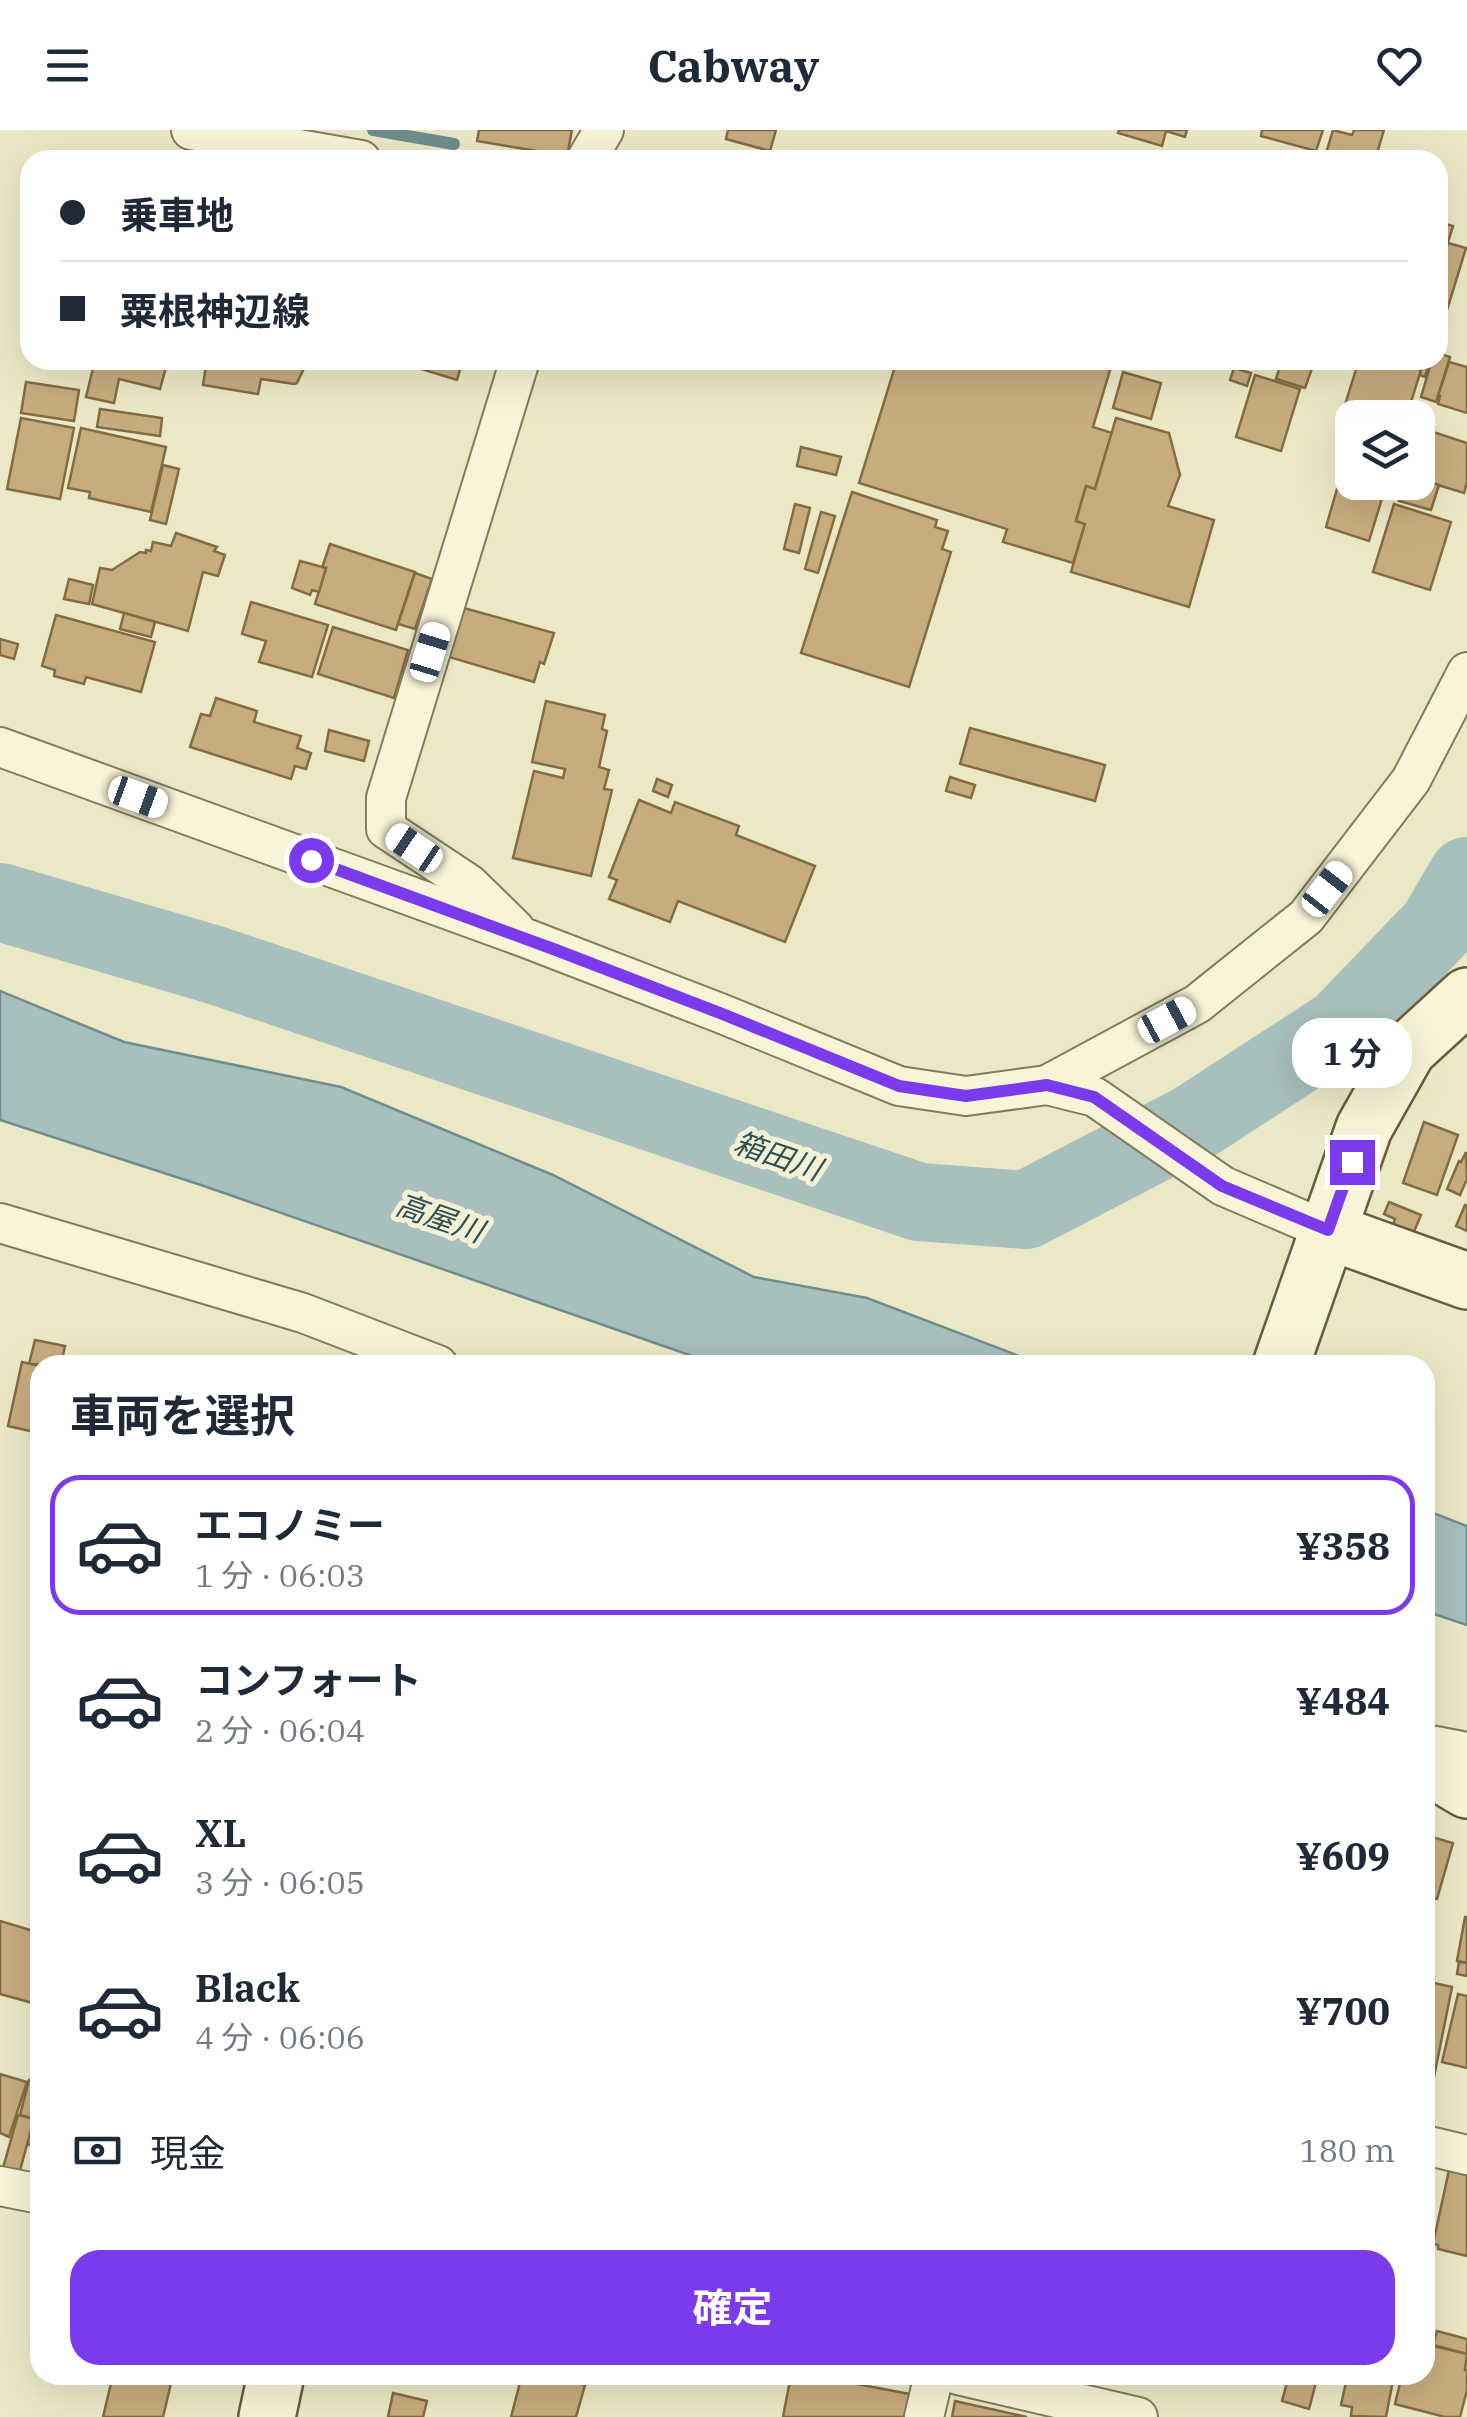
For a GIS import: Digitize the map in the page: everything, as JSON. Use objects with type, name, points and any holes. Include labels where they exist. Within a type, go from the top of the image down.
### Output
[{"type":"main road","points":[[1285,1355],[1364,1128],[1408,1050],[1467,996]]},
{"type":"main road","points":[[1323,1247],[1467,1281]]},
{"type":"main road","points":[[1435,1771],[1467,1790]]},
{"type":"main road","points":[[267,2417],[274,2385]]},
{"type":"street","points":[[191,130],[304,150]]},
{"type":"street","points":[[517,370],[386,798],[386,829],[469,884],[523,937]]},
{"type":"street","points":[[0,747],[523,937],[899,1086],[966,1096],[1047,1085],[1197,1004],[1306,917],[1411,780],[1467,672]]},
{"type":"street","points":[[1047,1085],[1094,1097],[1222,1186],[1323,1247]]},
{"type":"street","points":[[0,1224],[303,1313],[412,1355]]},
{"type":"street","points":[[1435,1746],[1467,1752]]},
{"type":"street","points":[[1435,2147],[1467,2155]]},
{"type":"street","points":[[0,2186],[30,2192]]},
{"type":"street","points":[[924,2417],[932,2385]]},
{"type":"street","points":[[1001,2385],[1138,2417]]},
{"type":"water","name":"高屋川","points":[[0,991],[124,1042],[341,1087],[553,1175],[754,1277],[867,1298],[1017,1355],[689,1355],[201,1185],[0,1120]]},
{"type":"water","points":[[1435,1514],[1467,1526],[1467,1625],[1435,1614]]},
{"type":"building","points":[[479,130],[572,130],[568,150],[531,150],[477,141]]},
{"type":"building","points":[[728,130],[776,130],[770,150],[726,139]]},
{"type":"building","points":[[1187,130],[1185,137],[1166,131],[1162,146],[1118,133]]},
{"type":"building","points":[[1262,130],[1323,130],[1316,150],[1261,136]]},
{"type":"building","points":[[1333,130],[1352,135],[1354,130],[1384,130],[1378,150],[1327,150]]},
{"type":"building","points":[[1448,243],[1466,248],[1448,307]]},
{"type":"building","points":[[1449,362],[1467,367],[1467,413],[1438,404]]},
{"type":"building","points":[[93,370],[165,370],[160,389],[119,379],[114,403],[86,397]]},
{"type":"building","points":[[205,370],[303,370],[294,384],[261,379],[258,394],[203,385]]},
{"type":"building","points":[[424,370],[460,370],[457,380]]},
{"type":"building","points":[[894,370],[1110,370],[1093,427],[1112,433],[1095,489],[1086,486],[1076,521],[1085,524],[1073,563],[1003,542],[1007,529],[859,483]]},
{"type":"building","points":[[1233,370],[1251,373],[1247,386],[1230,380]]},
{"type":"building","points":[[1279,370],[1311,370],[1305,388],[1276,379]]},
{"type":"building","points":[[1356,370],[1421,370],[1412,400],[1346,400]]},
{"type":"building","points":[[1429,370],[1446,370],[1436,402],[1421,397]]},
{"type":"building","points":[[1123,372],[1161,383],[1151,419],[1113,408]]},
{"type":"building","points":[[1255,375],[1300,389],[1281,451],[1236,437]]},
{"type":"building","points":[[26,382],[79,390],[74,421],[21,413]]},
{"type":"building","points":[[100,409],[162,418],[160,436],[97,427]]},
{"type":"building","points":[[21,418],[74,428],[60,499],[7,489]]},
{"type":"building","points":[[1116,418],[1169,433],[1180,475],[1168,506],[1214,520],[1189,607],[1071,572],[1085,524],[1076,521],[1086,486],[1095,489]]},
{"type":"building","points":[[81,428],[166,447],[151,512],[89,498],[90,492],[68,488]]},
{"type":"building","points":[[1435,433],[1467,443],[1464,493],[1435,484]]},
{"type":"building","points":[[801,447],[841,457],[836,475],[797,466]]},
{"type":"building","points":[[163,465],[179,469],[166,524],[150,520]]},
{"type":"building","points":[[852,492],[937,520],[935,527],[948,531],[942,549],[951,552],[909,687],[801,653]]},
{"type":"building","points":[[1335,496],[1335,500],[1382,500],[1369,541],[1326,527]]},
{"type":"building","points":[[1399,500],[1434,500],[1431,510]]},
{"type":"building","points":[[795,504],[810,508],[799,553],[784,549]]},
{"type":"building","points":[[1394,504],[1451,522],[1430,590],[1373,572]]},
{"type":"building","points":[[821,512],[835,516],[818,573],[805,569]]},
{"type":"building","points":[[176,533],[217,547],[214,551],[225,555],[218,576],[203,572],[188,631],[92,604],[100,568],[112,570],[140,552],[151,551],[153,542],[171,546]]},
{"type":"building","points":[[330,544],[415,572],[396,630],[315,604]]},
{"type":"building","points":[[300,561],[326,568],[319,592],[312,590],[310,595],[292,588]]},
{"type":"building","points":[[415,573],[432,579],[415,629],[398,624]]},
{"type":"building","points":[[69,579],[93,585],[89,604],[64,599]]},
{"type":"building","points":[[251,602],[328,625],[312,677],[259,662],[266,641],[242,634]]},
{"type":"building","points":[[464,608],[554,633],[534,682],[449,657],[454,641],[450,640]]},
{"type":"building","points":[[124,613],[155,622],[151,637],[120,629]]},
{"type":"building","points":[[56,615],[155,642],[141,692],[86,677],[84,684],[54,676],[55,670],[42,666]]},
{"type":"building","points":[[333,627],[408,650],[394,698],[318,674]]},
{"type":"building","points":[[0,639],[18,644],[14,659],[0,655]]},
{"type":"building","points":[[216,698],[257,711],[254,722],[301,736],[297,748],[311,753],[306,769],[295,766],[291,779],[190,747],[201,714],[210,716]]},
{"type":"building","points":[[546,701],[605,715],[602,729],[607,731],[599,767],[609,770],[604,789],[612,790],[591,876],[513,858],[534,771],[563,778],[565,769],[532,762]]},
{"type":"building","points":[[970,728],[1105,765],[1095,801],[960,764]]},
{"type":"building","points":[[329,730],[369,741],[364,761],[325,751]]},
{"type":"building","points":[[950,777],[975,785],[971,798],[946,791]]},
{"type":"building","points":[[657,779],[672,785],[668,797],[653,791]]},
{"type":"building","points":[[639,800],[671,813],[675,802],[739,826],[736,835],[815,866],[785,942],[678,901],[670,922],[609,899],[617,880],[609,877]]},
{"type":"building","points":[[1424,1122],[1458,1135],[1437,1195],[1403,1183]]},
{"type":"building","points":[[1466,1152],[1467,1179],[1460,1195],[1447,1189]]},
{"type":"building","points":[[1389,1202],[1421,1215],[1413,1234],[1393,1225],[1395,1219],[1384,1214]]},
{"type":"building","points":[[1467,1206],[1467,1231],[1456,1226]]},
{"type":"building","points":[[35,1340],[65,1346],[63,1355],[31,1355]]},
{"type":"building","points":[[22,1362],[30,1364],[30,1431],[8,1426]]},
{"type":"building","points":[[1435,1838],[1453,1843],[1435,1898]]},
{"type":"building","points":[[1467,1917],[1467,1963],[1457,1961]]},
{"type":"building","points":[[0,1921],[30,1930],[30,2002],[0,1994]]},
{"type":"building","points":[[1459,1962],[1467,1963],[1467,1976],[1457,1974]]},
{"type":"building","points":[[1435,1983],[1452,1987],[1435,2072]]},
{"type":"building","points":[[1458,1994],[1467,1996],[1467,2068],[1442,2062]]},
{"type":"building","points":[[0,2074],[27,2082],[9,2137],[0,2133]]},
{"type":"building","points":[[29,2080],[30,2118],[20,2115]]},
{"type":"building","points":[[18,2115],[30,2118],[30,2134],[19,2174],[3,2168]]},
{"type":"building","points":[[1449,2170],[1467,2175],[1467,2256],[1438,2249],[1435,2235]]},
{"type":"building","points":[[1437,2331],[1467,2339],[1467,2354],[1435,2346]]},
{"type":"building","points":[[1435,2346],[1467,2354],[1467,2390],[1460,2417],[1395,2404],[1400,2385],[1435,2385]]},
{"type":"building","points":[[111,2385],[171,2385],[163,2417],[103,2417]]},
{"type":"building","points":[[519,2385],[585,2385],[576,2417],[511,2417]]},
{"type":"building","points":[[789,2385],[862,2385],[910,2394],[906,2417],[783,2417]]},
{"type":"building","points":[[1286,2385],[1315,2385],[1309,2409],[1282,2401]]},
{"type":"building","points":[[1345,2385],[1392,2385],[1386,2417],[1351,2416],[1352,2407],[1341,2405]]},
{"type":"building","points":[[393,2393],[427,2401],[423,2417],[388,2417]]},
{"type":"building","points":[[955,2401],[1027,2417],[952,2417]]},
{"type":"waterway","points":[[373,130],[454,144]]},
{"type":"waterway","name":"箱田川","points":[[0,902],[215,965],[919,1202],[1026,1210],[1195,1122],[1341,1027],[1437,927],[1467,876]]},
{"type":"route","points":[[311,860],[720,1013],[899,1086],[966,1096],[1047,1085],[1094,1097],[1222,1186],[1328,1230],[1352,1162]]}]
